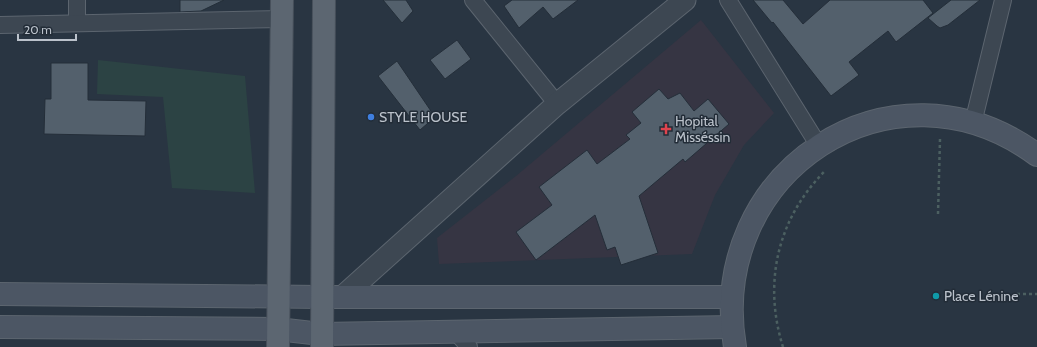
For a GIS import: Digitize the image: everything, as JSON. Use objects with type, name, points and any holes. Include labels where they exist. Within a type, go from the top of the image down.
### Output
[{"type":"main road","points":[[322,340],[331,297],[324,0]]},
{"type":"main road","points":[[278,338],[282,9]]},
{"type":"main road","points":[[0,326],[322,340],[734,337],[732,283],[741,246],[756,212],[766,197],[790,169],[819,146],[843,133],[868,124],[894,118],[920,116],[947,118],[973,123],[1009,137],[1037,155]]},
{"type":"main road","points":[[0,294],[278,295],[331,297],[732,297]]},
{"type":"street","points":[[77,0],[77,23]]},
{"type":"street","points":[[473,0],[557,104]]},
{"type":"street","points":[[331,297],[557,104],[685,0]]},
{"type":"street","points":[[728,0],[819,146]]},
{"type":"street","points":[[973,123],[1003,0]]},
{"type":"street","points":[[0,25],[77,23],[282,9]]},
{"type":"path","points":[[938,214],[941,134]]},
{"type":"path","points":[[783,347],[774,308],[774,286],[781,241],[800,200],[814,182],[830,166]]},
{"type":"path","points":[[1017,294],[1037,294]]},
{"type":"shaded area","name":"Hopital Misséssin","points":[[701,20],[774,113],[744,145],[715,195],[692,254],[439,264],[437,238],[516,176]]},
{"type":"green space","points":[[98,60],[245,76],[255,193],[172,188],[163,97],[97,94]]},
{"type":"building","points":[[180,0],[224,0],[201,11],[180,12]]},
{"type":"building","points":[[383,0],[406,0],[413,11],[402,23]]},
{"type":"building","points":[[512,0],[578,0],[553,19],[543,7],[519,28],[504,6]]},
{"type":"building","points":[[753,0],[783,0],[803,24],[830,0],[923,0],[933,13],[896,42],[888,31],[849,62],[859,75],[831,96],[773,22],[772,23]]},
{"type":"building","points":[[951,0],[980,0],[948,25],[940,28],[928,18]]},
{"type":"building","points":[[457,40],[471,59],[445,79],[430,60]]},
{"type":"building","points":[[397,61],[435,117],[420,130],[378,76]]},
{"type":"building","points":[[51,63],[88,63],[88,100],[146,101],[145,136],[44,134],[45,99],[51,99]]},
{"type":"building","points":[[659,89],[668,99],[680,93],[694,111],[708,99],[729,124],[685,162],[683,159],[639,196],[658,253],[621,265],[615,247],[607,250],[595,215],[536,260],[516,232],[552,205],[539,187],[587,150],[597,164],[630,139],[626,135],[641,123],[632,112]]},
{"type":"place","name":"STYLE HOUSE","points":[[371,117]]},
{"type":"place","name":"Hopital Misséssin","points":[[666,129]]},
{"type":"place","name":"Place Lénine","points":[[936,296]]}]
